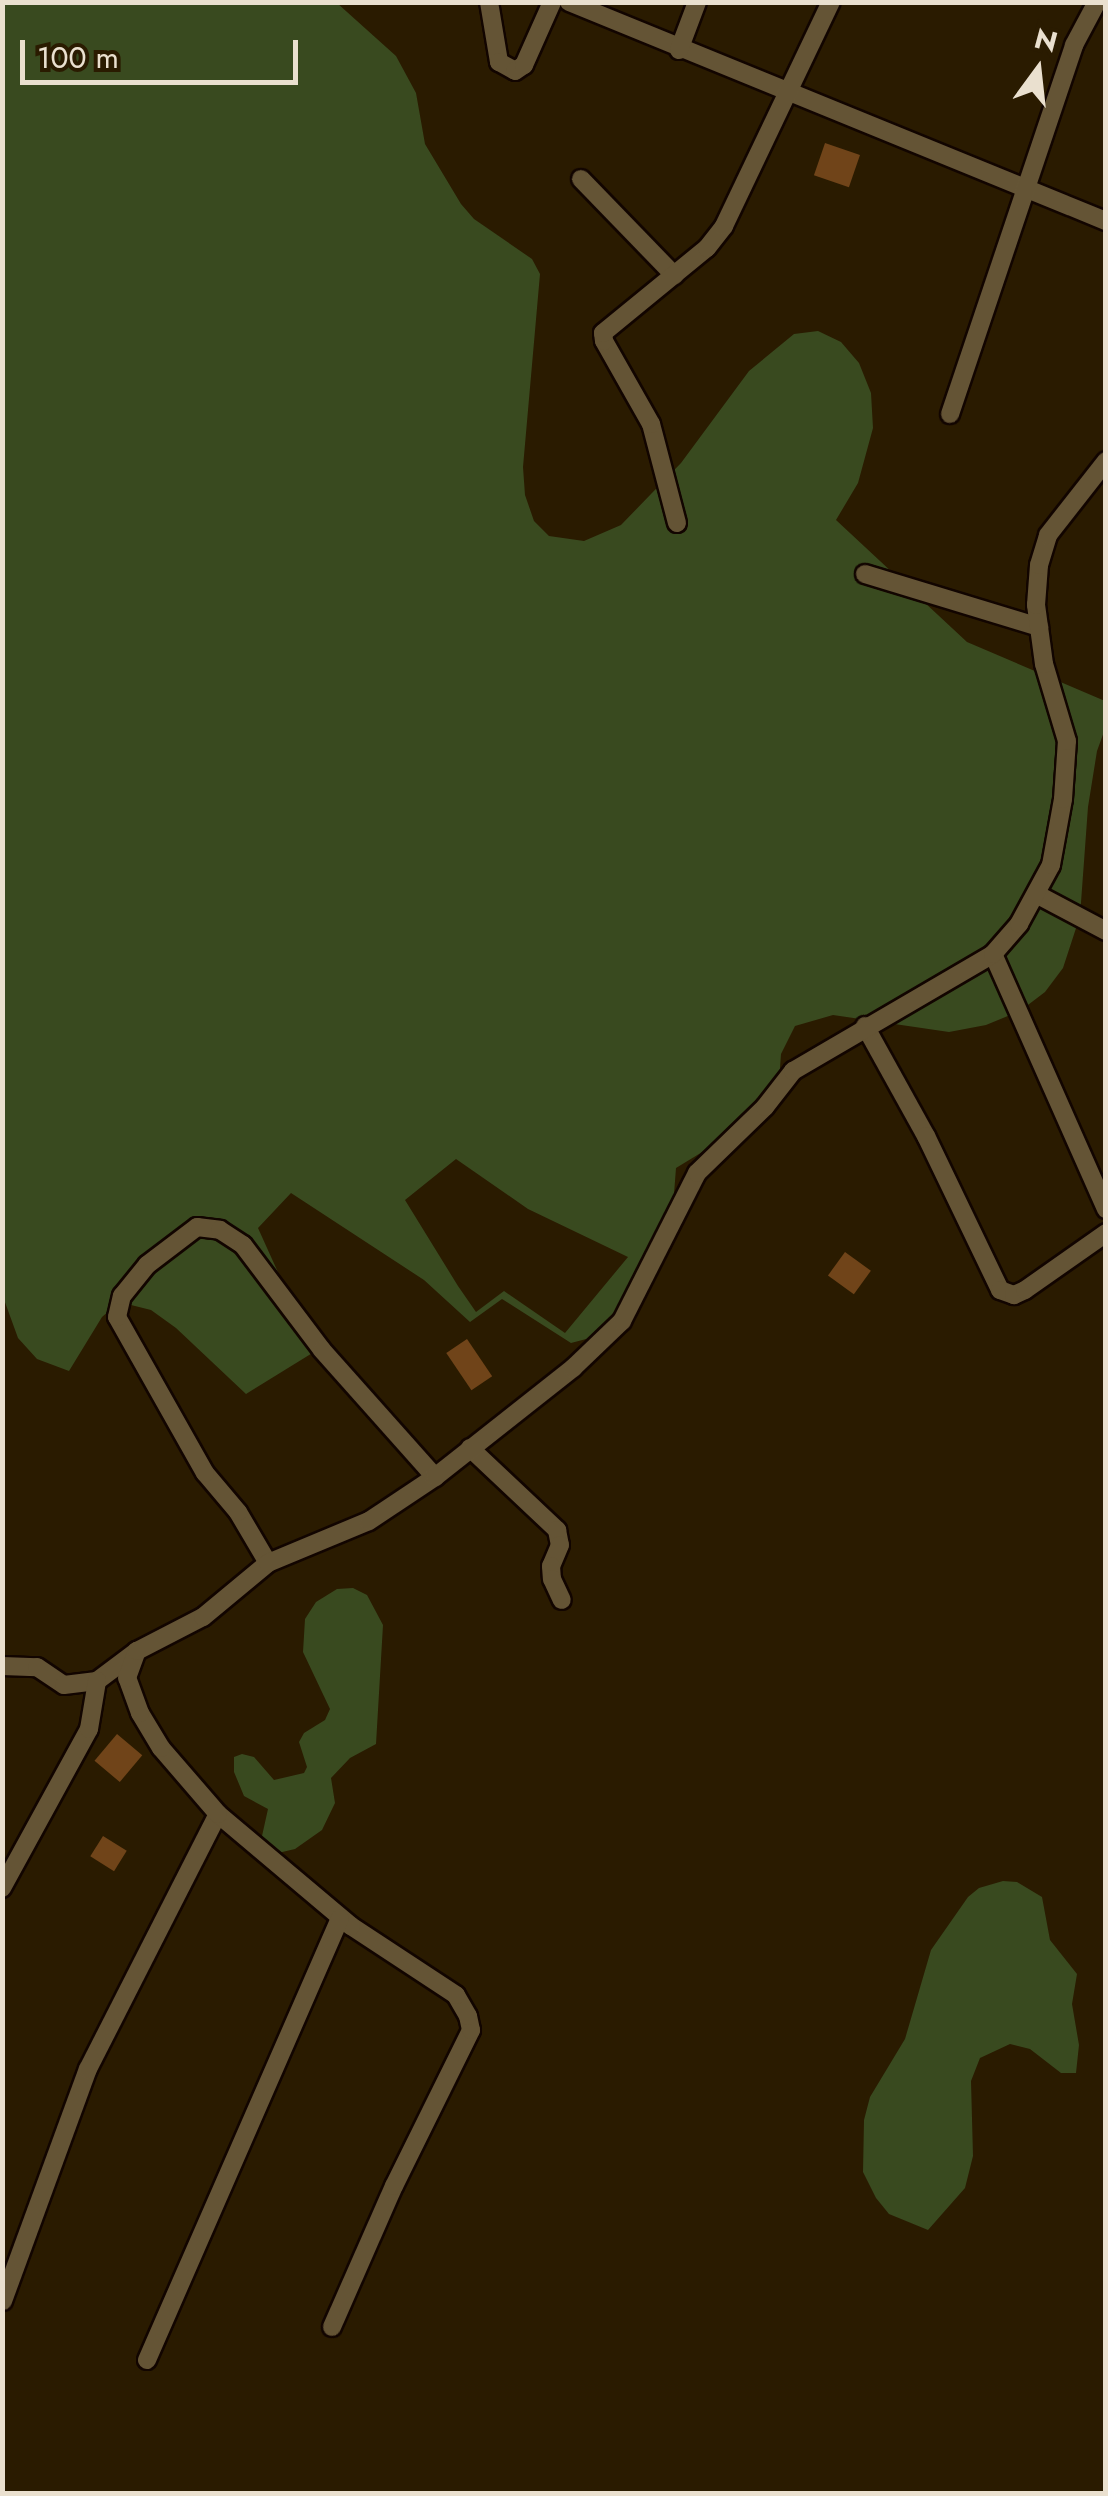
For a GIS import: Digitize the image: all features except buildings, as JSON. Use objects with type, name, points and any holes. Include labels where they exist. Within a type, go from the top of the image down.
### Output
[{"type":"street","points":[[489,2],[498,62],[515,71],[524,65],[552,2]]},
{"type":"street","points":[[569,2],[1106,221]]},
{"type":"street","points":[[679,50],[698,2]]},
{"type":"street","points":[[677,523],[652,424],[604,342],[603,333],[707,248],[724,226],[791,93],[831,2]]},
{"type":"street","points":[[950,414],[1074,45],[1098,2]]},
{"type":"street","points":[[581,180],[674,275]]},
{"type":"street","points":[[2,1666],[38,1667],[64,1686],[97,1681],[137,1651],[203,1617],[268,1562],[369,1520],[434,1477],[573,1368],[622,1321],[688,1186],[713,1153],[739,1134],[807,1060],[993,954],[1038,894],[1051,865],[1063,799],[1067,742],[1044,664],[1039,627],[1039,564],[1048,536],[1106,462]]},
{"type":"street","points":[[865,574],[1039,627]]},
{"type":"street","points":[[1038,894],[1106,930]]},
{"type":"street","points":[[993,954],[1106,1209]]},
{"type":"street","points":[[866,1026],[926,1136],[1000,1290],[1014,1295],[1025,1290],[1106,1233]]},
{"type":"street","points":[[268,1562],[238,1512],[206,1473],[118,1318],[122,1296],[148,1265],[197,1227],[220,1230],[243,1245],[322,1350],[434,1477]]},
{"type":"street","points":[[470,1448],[557,1530],[560,1545],[551,1566],[552,1579],[562,1600]]},
{"type":"street","points":[[137,1651],[127,1678],[140,1713],[161,1748],[218,1814],[340,1918],[456,1995],[471,2030],[332,2328]]},
{"type":"street","points":[[2,1888],[88,1728],[97,1681]]},
{"type":"street","points":[[4,2301],[88,2069],[218,1814]]},
{"type":"street","points":[[147,2360],[340,1918]]},
{"type":"green space","points":[[2,3],[337,3],[396,56],[416,93],[425,144],[461,204],[474,219],[532,259],[540,274],[523,467],[525,495],[534,521],[549,536],[584,541],[621,525],[681,463],[749,371],[794,334],[818,331],[841,342],[859,363],[871,393],[873,428],[858,483],[836,520],[967,642],[1105,701],[1105,729],[1097,751],[1088,807],[1080,916],[1063,968],[1045,992],[1020,1011],[986,1025],[949,1032],[833,1015],[795,1026],[781,1054],[779,1082],[722,1140],[676,1168],[672,1220],[644,1288],[590,1338],[571,1343],[502,1299],[470,1322],[424,1280],[291,1193],[258,1228],[314,1352],[246,1394],[176,1328],[151,1310],[131,1305],[115,1306],[102,1317],[69,1371],[37,1359],[18,1338],[2,1294]],"holes":[[[456,1159],[528,1209],[628,1257],[565,1333],[504,1291],[476,1312],[405,1200]]]},
{"type":"green space","points":[[353,1588],[367,1595],[383,1625],[376,1744],[350,1758],[331,1778],[335,1803],[322,1830],[295,1849],[278,1853],[266,1846],[262,1836],[268,1809],[244,1796],[234,1772],[234,1757],[254,1757],[274,1780],[304,1773],[307,1767],[299,1742],[304,1733],[325,1720],[330,1709],[303,1652],[305,1619],[316,1602],[337,1589]]},
{"type":"green space","points":[[1003,1881],[1017,1882],[1042,1897],[1050,1940],[1077,1974],[1072,2004],[1079,2045],[1076,2073],[1061,2073],[1030,2049],[1010,2044],[980,2058],[971,2081],[973,2156],[965,2188],[928,2230],[889,2214],[876,2198],[863,2172],[864,2120],[870,2097],[905,2039],[931,1950],[968,1897],[979,1888]]}]
